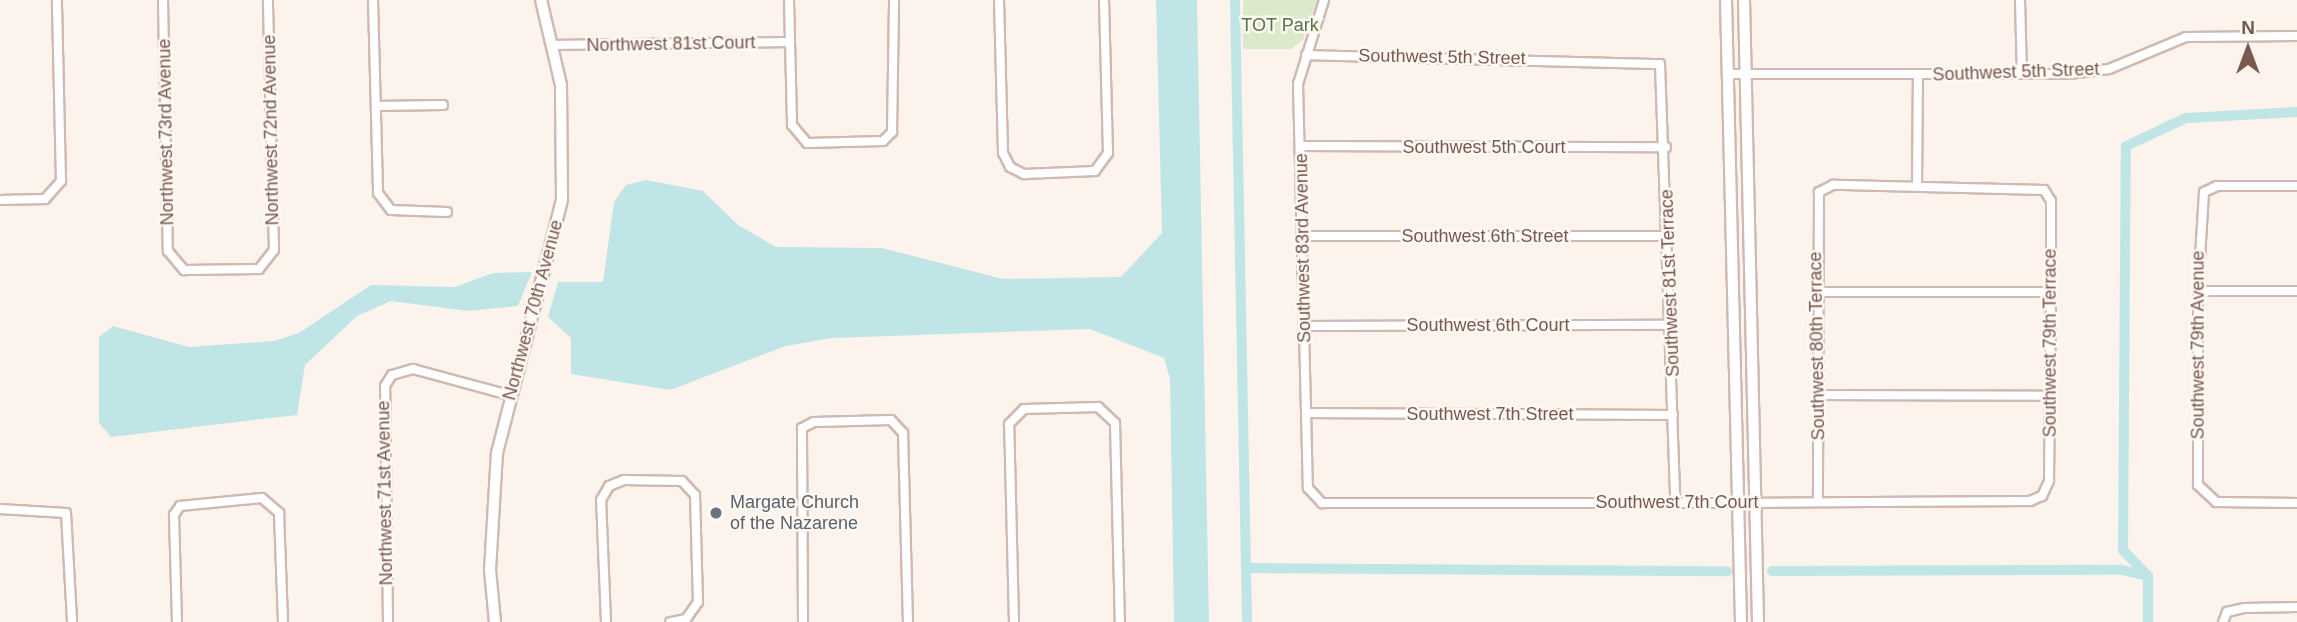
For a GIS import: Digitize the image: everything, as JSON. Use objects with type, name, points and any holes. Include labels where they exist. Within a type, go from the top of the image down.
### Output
[{"type":"street","points":[[0,200],[45,200],[55,193],[61,181],[57,0]]},
{"type":"street","name":"Northwest 73rd Avenue","points":[[163,0],[173,263],[184,270],[259,269],[270,260]]},
{"type":"street","name":"Northwest 72nd Avenue","points":[[268,0],[270,260]]},
{"type":"street","points":[[373,0],[382,202],[391,211],[447,212]]},
{"type":"street","name":"Northwest 70th Avenue","points":[[495,622],[490,528],[509,396],[555,244],[562,199],[561,85],[541,0]]},
{"type":"street","points":[[789,0],[795,135],[807,143],[883,141],[892,132],[894,0]]},
{"type":"street","points":[[999,0],[1003,153],[1010,167],[1024,174],[1096,171],[1104,163],[1104,0]]},
{"type":"street","name":"Southwest 83rd Avenue","points":[[1313,499],[1307,413],[1298,83],[1324,0]]},
{"type":"street","points":[[1726,0],[1741,622]]},
{"type":"street","points":[[1744,0],[1758,622]]},
{"type":"street","points":[[2020,0],[2022,74]]},
{"type":"street","name":"Southwest 5th Street","points":[[1728,74],[1918,76],[2109,69],[2186,37],[2297,36]]},
{"type":"street","name":"Northwest 81st Court","points":[[552,45],[790,42]]},
{"type":"street","name":"Southwest 5th Street","points":[[1306,54],[1660,64]]},
{"type":"street","name":"Southwest 81st Terrace","points":[[1660,64],[1666,147],[1675,502]]},
{"type":"street","points":[[1917,185],[1918,76]]},
{"type":"street","points":[[376,106],[443,104]]},
{"type":"street","name":"Southwest 5th Court","points":[[1301,146],[1666,147]]},
{"type":"street","name":"Southwest 80th Terrace","points":[[1818,502],[1819,192],[1833,185],[1917,185]]},
{"type":"street","name":"Southwest 79th Terrace","points":[[1917,185],[2044,190],[2051,201],[2049,481],[2042,496]]},
{"type":"street","name":"Southwest 79th Avenue","points":[[2297,187],[2217,187],[2204,192],[2198,291],[2198,485],[2205,496],[2216,502],[2297,503]]},
{"type":"street","name":"Southwest 6th Street","points":[[1302,236],[1668,236]]},
{"type":"street","points":[[2198,291],[2297,292]]},
{"type":"street","points":[[1817,292],[2051,292]]},
{"type":"street","name":"Southwest 6th Court","points":[[1306,326],[1671,325]]},
{"type":"street","name":"Northwest 71st Avenue","points":[[388,622],[382,397],[401,371],[509,396]]},
{"type":"street","points":[[1818,395],[2050,396]]},
{"type":"street","points":[[1014,622],[1009,424],[1016,414],[1098,407],[1109,412],[1115,423],[1120,622]]},
{"type":"street","name":"Southwest 7th Street","points":[[1307,413],[1673,415]]},
{"type":"street","points":[[803,622],[802,428],[814,422],[899,425],[908,622]]},
{"type":"street","points":[[606,622],[598,544],[601,500],[609,486],[624,481],[689,486],[695,495],[694,613],[670,622]]},
{"type":"street","name":"Southwest 7th Court","points":[[1313,499],[1818,502],[2042,496]]},
{"type":"street","points":[[177,622],[174,515],[180,506],[272,503],[279,513],[282,622]]},
{"type":"street","points":[[0,509],[66,513],[72,622]]},
{"type":"street","points":[[2223,622],[2227,612],[2297,607]]},
{"type":"green space","name":"TOT Park","points":[[1243,0],[1317,0],[1303,40],[1291,49],[1243,49]]},
{"type":"water","points":[[1156,0],[1197,0],[1209,622],[1174,622],[1170,379],[1164,358],[1090,329],[833,338],[786,346],[670,390],[571,374],[571,338],[548,317],[558,282],[603,282],[614,202],[626,185],[646,180],[703,191],[738,225],[776,247],[882,248],[1003,279],[1121,277],[1162,233]]},
{"type":"water","points":[[532,272],[518,306],[468,311],[391,301],[357,316],[305,365],[297,415],[111,437],[99,423],[99,337],[113,326],[189,347],[274,341],[299,333],[371,285],[455,287],[493,273]]},
{"type":"waterway","points":[[1235,0],[1247,622]]},
{"type":"waterway","points":[[2148,622],[2148,576],[2123,550],[2126,146],[2186,118],[2297,112]]},
{"type":"waterway","points":[[1249,568],[1727,571]]},
{"type":"waterway","points":[[1772,571],[2122,570],[2148,576]]},
{"type":"place","name":"Margate Church of the Nazarene","points":[[716,513]]}]
